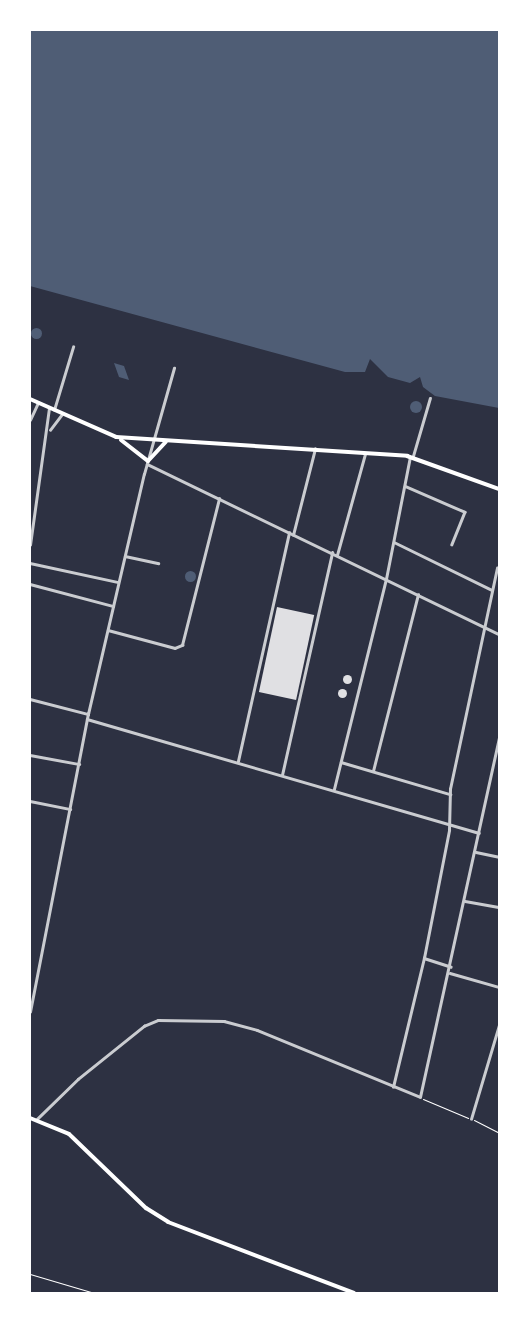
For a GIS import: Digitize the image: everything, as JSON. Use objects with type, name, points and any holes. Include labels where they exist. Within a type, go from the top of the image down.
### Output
[{"type":"main road","points":[[30,399],[116,437],[152,442],[315,449],[412,456],[499,489]]},
{"type":"main road","points":[[116,437],[147,462],[166,442]]},
{"type":"main road","points":[[30,1118],[37,1119],[68,1134],[146,1208],[168,1222],[354,1293]]},
{"type":"street","points":[[30,545],[52,409],[73,347]]},
{"type":"street","points":[[30,1012],[88,714],[147,462],[174,368]]},
{"type":"street","points":[[334,790],[386,579],[412,456],[430,398]]},
{"type":"street","points":[[30,420],[38,403]]},
{"type":"street","points":[[50,430],[62,414]]},
{"type":"street","points":[[293,535],[315,449]]},
{"type":"street","points":[[337,555],[365,452]]},
{"type":"street","points":[[147,462],[219,499],[499,634]]},
{"type":"street","points":[[405,486],[465,512],[452,545]]},
{"type":"street","points":[[108,630],[175,648],[182,646],[219,499]]},
{"type":"street","points":[[238,761],[289,533]]},
{"type":"street","points":[[394,542],[492,590]]},
{"type":"street","points":[[282,776],[332,553]]},
{"type":"street","points":[[125,556],[158,564]]},
{"type":"street","points":[[30,563],[118,582]]},
{"type":"street","points":[[394,1087],[424,958],[449,824],[450,794],[497,568]]},
{"type":"street","points":[[30,584],[113,606]]},
{"type":"street","points":[[373,771],[418,595]]},
{"type":"street","points":[[30,700],[88,714]]},
{"type":"street","points":[[88,719],[238,761],[282,776],[479,833]]},
{"type":"street","points":[[37,1119],[78,1079],[155,1020],[224,1021],[257,1030],[420,1097],[450,973],[499,739]]},
{"type":"street","points":[[30,755],[79,764]]},
{"type":"street","points":[[340,762],[450,794]]},
{"type":"street","points":[[30,801],[70,809]]},
{"type":"street","points":[[476,852],[499,857]]},
{"type":"street","points":[[465,901],[499,907]]},
{"type":"street","points":[[424,958],[451,967]]},
{"type":"street","points":[[450,973],[499,987]]},
{"type":"street","points":[[470,1119],[499,1025]]},
{"type":"path","points":[[420,1097],[499,1133]]},
{"type":"path","points":[[30,1274],[94,1293]]},
{"type":"water","points":[[30,30],[499,30],[499,408],[435,396],[423,387],[420,377],[410,383],[388,377],[370,359],[365,372],[345,372],[30,286]]},
{"type":"water","points":[[34,328],[38,328],[41,333],[40,337],[34,338],[31,335],[31,331]]},
{"type":"water","points":[[114,363],[124,366],[129,380],[119,377]]},
{"type":"water","points":[[416,401],[422,407],[416,413],[410,407]]},
{"type":"water","points":[[190,570],[196,576],[190,582],[184,576]]},
{"type":"building","points":[[277,607],[314,615],[296,700],[259,692]]},
{"type":"building","points":[[347,675],[351,679],[347,683],[343,679]]},
{"type":"building","points":[[342,688],[347,693],[342,698],[337,693]]}]
